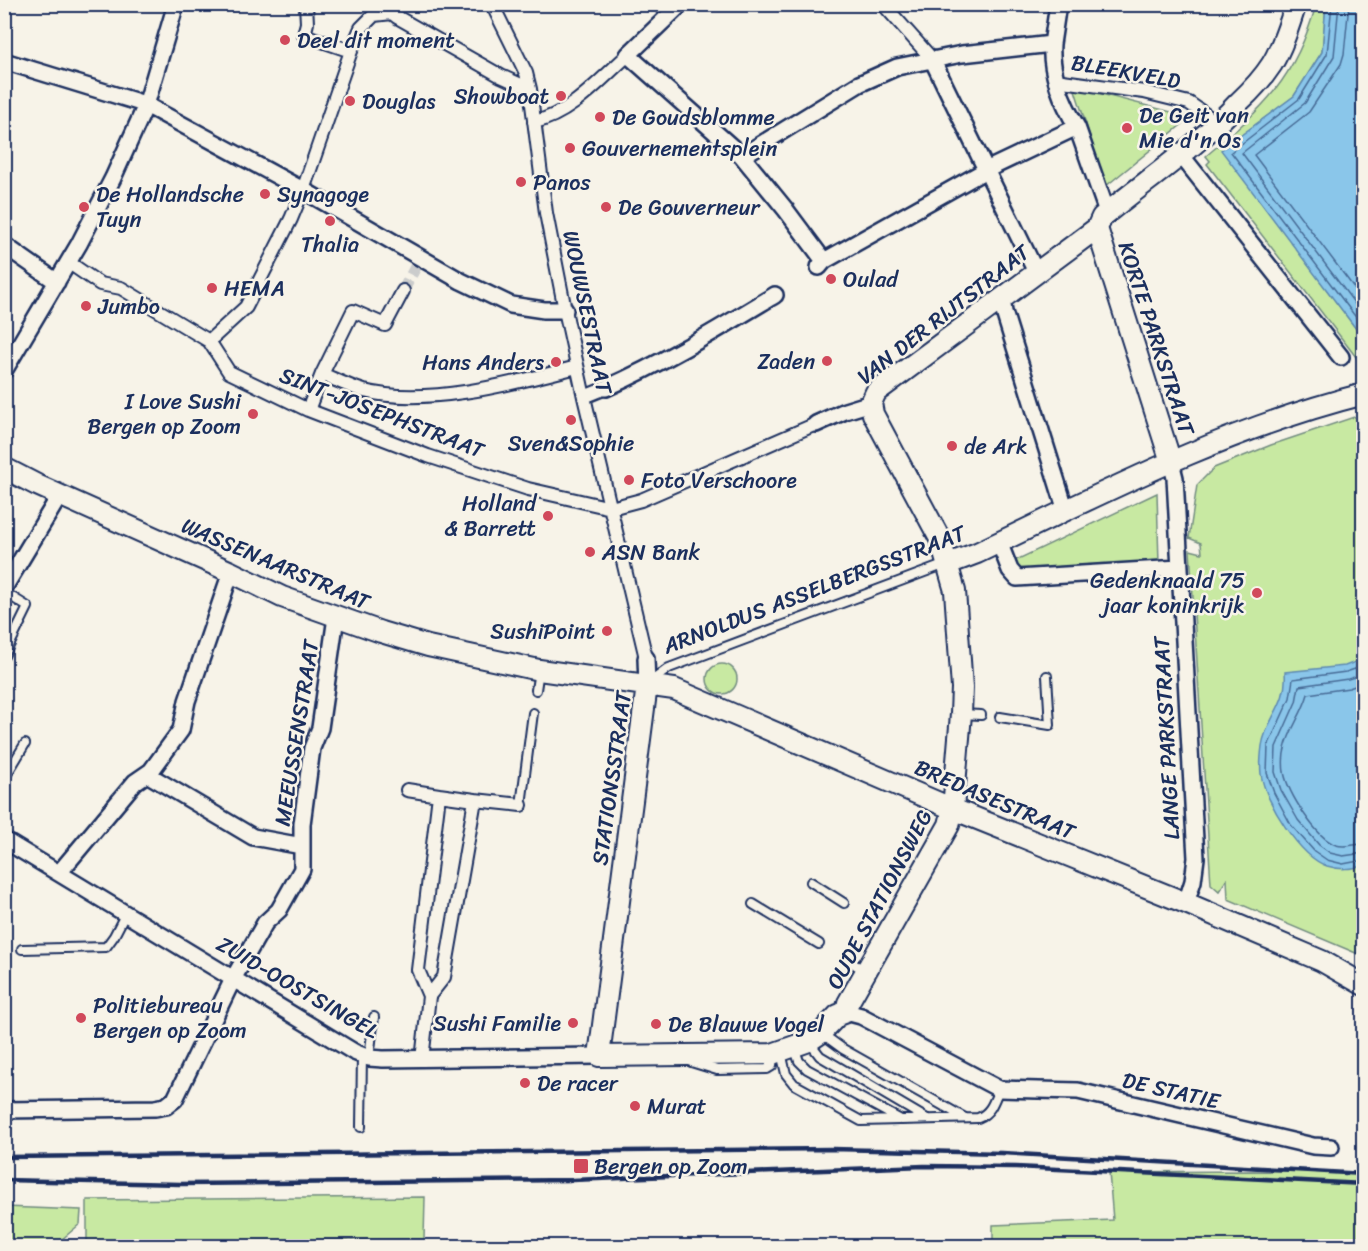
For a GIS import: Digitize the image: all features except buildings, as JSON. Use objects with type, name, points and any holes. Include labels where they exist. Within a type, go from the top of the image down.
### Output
[{"type":"street","points":[[4,371],[79,244],[113,178],[142,104],[176,4]]},
{"type":"street","points":[[306,4],[307,23],[304,35],[351,51]]},
{"type":"street","name":"WOUWSESTRAAT","points":[[492,4],[526,73],[530,89],[546,213],[577,367],[611,508]]},
{"type":"street","points":[[534,122],[549,119],[563,111],[628,55],[681,4]]},
{"type":"street","points":[[883,4],[932,59],[1036,272]]},
{"type":"street","points":[[1058,4],[1051,62],[1055,80],[1077,127],[1102,220]]},
{"type":"street","name":"VAN DER RIJTSTRAAT","points":[[611,508],[641,500],[845,411],[871,403],[876,392],[1002,299],[1219,124],[1255,86],[1272,64],[1287,33],[1296,4]]},
{"type":"street","points":[[210,341],[246,307],[291,219],[351,51],[361,28],[375,8],[392,13],[490,70],[530,89]]},
{"type":"street","points":[[741,156],[859,84],[897,67],[1002,48],[1052,44]]},
{"type":"street","points":[[628,55],[741,156],[786,210],[821,265],[986,170],[1077,127]]},
{"type":"street","points":[[4,61],[142,104],[303,190],[419,261],[511,305],[544,310],[565,310]]},
{"type":"street","name":"BLEEKVELD","points":[[1055,80],[1144,92],[1189,103],[1219,124]]},
{"type":"street","points":[[1181,156],[1341,357]]},
{"type":"street","name":"KORTE PARKSTRAAT","points":[[1102,220],[1171,462]]},
{"type":"street","points":[[4,245],[57,282]]},
{"type":"street","name":"SINT-JOSEPHSTRAAT","points":[[68,262],[100,284],[121,288],[210,341],[229,372],[308,410],[428,456],[528,489],[611,508]]},
{"type":"street","points":[[308,410],[322,374],[353,311],[385,325],[403,291]]},
{"type":"street","points":[[584,397],[636,375],[704,338],[775,295]]},
{"type":"street","points":[[1002,299],[1007,324],[1066,511]]},
{"type":"street","points":[[322,374],[364,391],[400,397],[435,395],[509,385],[577,367]]},
{"type":"street","name":"ARNOLDUS ASSELBERGSSTRAAT","points":[[948,564],[1171,462],[1274,421],[1364,394]]},
{"type":"street","name":"OUDE STATIONSWEG","points":[[846,1012],[859,967],[894,923],[949,825],[954,808],[961,714],[962,688],[955,591],[948,564],[940,539],[873,414],[871,403]]},
{"type":"street","name":"LANGE PARKSTRAAT","points":[[1171,462],[1175,478],[1196,858],[1193,881],[1186,903]]},
{"type":"street","name":"WASSENAARSTRAAT","points":[[4,468],[60,495],[152,534],[282,597],[336,617],[537,680],[647,685]]},
{"type":"street","points":[[4,590],[60,495]]},
{"type":"street","name":"STATIONSSTRAAT","points":[[599,1056],[647,685],[646,658],[611,508]]},
{"type":"street","name":"ARNOLDUS ASSELBERGSSTRAAT","points":[[999,542],[1010,570],[1017,578],[1179,568]]},
{"type":"street","points":[[59,873],[135,782],[147,774],[181,730],[187,701],[231,572]]},
{"type":"street","name":"MEEUSSENSTRAAT","points":[[4,1110],[155,1108],[166,1106],[175,1099],[233,979],[265,923],[279,910],[302,869],[302,824],[312,748],[320,728],[336,617]]},
{"type":"street","name":"BREDASESTRAAT","points":[[647,685],[681,692],[1186,903],[1323,961],[1364,985]]},
{"type":"street","points":[[147,774],[253,837],[302,846]]},
{"type":"street","points":[[407,790],[521,805]]},
{"type":"street","points":[[422,1060],[429,996],[418,970],[439,795]]},
{"type":"street","points":[[429,996],[444,977],[475,800]]},
{"type":"street","name":"ZUID-OOSTSINGEL","points":[[4,840],[366,1057],[422,1060],[673,1056],[796,1046]]},
{"type":"street","name":"BREDASESTRAAT","points":[[1323,961],[1364,972]]},
{"type":"street","name":"OUDE STATIONSWEG","points":[[796,1046],[838,1015],[846,1012],[861,1017],[999,1089]]},
{"type":"street","name":"DE STATIE","points":[[999,1089],[1078,1092],[1313,1146],[1331,1147]]},
{"type":"lane","name":"ARNOLDUS ASSELBERGSSTRAAT","points":[[647,685],[669,668],[948,564]]},
{"type":"lane","points":[[4,590],[28,607],[4,656]]},
{"type":"lane","points":[[1000,717],[1050,725],[1047,675]]},
{"type":"lane","points":[[521,805],[533,713]]},
{"type":"lane","points":[[961,714],[981,715]]},
{"type":"lane","points":[[4,779],[25,744]]},
{"type":"lane","points":[[811,882],[843,903]]},
{"type":"lane","points":[[753,904],[819,944]]},
{"type":"lane","points":[[22,949],[106,947],[126,913]]},
{"type":"lane","points":[[361,1127],[366,1057],[374,1017]]},
{"type":"lane","points":[[796,1046],[843,1049],[966,1119]]},
{"type":"lane","points":[[796,1046],[820,1056],[928,1120]]},
{"type":"lane","points":[[796,1046],[786,1074],[794,1084],[861,1121],[966,1119],[985,1115],[990,1110],[999,1089]]},
{"type":"lane","points":[[796,1046],[799,1061],[807,1069],[901,1120]]},
{"type":"green space","points":[[1316,5],[1326,5],[1322,52],[1294,96],[1222,150],[1363,338],[1363,366],[1207,164],[1210,161],[1206,156],[1261,106],[1287,73],[1308,31]]},
{"type":"green space","points":[[1074,87],[1191,117],[1106,186]]},
{"type":"green space","points":[[1363,414],[1363,956],[1228,899],[1227,879],[1219,891],[1211,884],[1190,550],[1202,553],[1201,543],[1189,538],[1197,485],[1214,468],[1271,445]]},
{"type":"green space","points":[[1157,493],[1159,564],[1021,573],[1014,561]]},
{"type":"green space","points":[[722,664],[733,668],[737,679],[733,690],[722,694],[711,690],[707,679],[711,668]]},
{"type":"green space","points":[[1109,1172],[1363,1172],[1363,1241],[1359,1244],[993,1246],[993,1225],[1113,1220]]},
{"type":"green space","points":[[425,1197],[424,1239],[87,1243],[87,1200]]},
{"type":"green space","points":[[5,1207],[81,1210],[80,1224],[54,1246],[5,1246]]},
{"type":"water","points":[[1326,5],[1363,5],[1363,338],[1221,150],[1294,96],[1322,52]]},
{"type":"water","points":[[1363,659],[1363,866],[1336,868],[1317,861],[1306,852],[1285,827],[1264,786],[1261,774],[1262,746],[1264,736],[1283,694],[1285,672],[1345,666]]},
{"type":"tunnel","points":[[403,291],[417,264]]},
{"type":"railway","points":[[4,1157],[832,1149],[1002,1153],[1364,1174]]},
{"type":"railway","points":[[4,1180],[180,1184],[572,1180],[924,1166],[1016,1167],[1364,1184]]},
{"type":"place","name":"Deel dit moment","points":[[285,40]]},
{"type":"place","name":"Showboat","points":[[561,96]]},
{"type":"place","name":"Douglas","points":[[350,101]]},
{"type":"place","name":"De Goudsblomme","points":[[600,117]]},
{"type":"place","name":"De Geit van Mie d'n Os","points":[[1127,128]]},
{"type":"place","name":"Gouvernementsplein","points":[[570,148]]},
{"type":"place","name":"Panos","points":[[521,182]]},
{"type":"place","name":"Synagoge","points":[[265,194]]},
{"type":"place","name":"De Hollandsche Tuyn","points":[[84,207]]},
{"type":"place","name":"De Gouverneur","points":[[606,207]]},
{"type":"place","name":"Thalia","points":[[330,221]]},
{"type":"place","name":"Oulad","points":[[831,279]]},
{"type":"place","name":"HEMA","points":[[212,288]]},
{"type":"place","name":"Jumbo","points":[[86,306]]},
{"type":"place","name":"Zaden","points":[[827,361]]},
{"type":"place","name":"Hans Anders","points":[[556,362]]},
{"type":"place","name":"I Love Sushi Bergen op Zoom","points":[[253,414]]},
{"type":"place","name":"Sven&Sophie","points":[[571,420]]},
{"type":"place","name":"de Ark","points":[[952,446]]},
{"type":"place","name":"Foto Verschoore","points":[[629,480]]},
{"type":"place","name":"Holland & Barrett","points":[[548,516]]},
{"type":"place","name":"ASN Bank","points":[[590,552]]},
{"type":"place","name":"Gedenknaald 75 jaar koninkrijk","points":[[1257,593]]},
{"type":"place","name":"SushiPoint","points":[[607,631]]},
{"type":"place","name":"Politiebureau Bergen op Zoom","points":[[81,1018]]},
{"type":"place","name":"Sushi Familie","points":[[573,1023]]},
{"type":"place","name":"De Blauwe Vogel","points":[[656,1024]]},
{"type":"place","name":"De racer","points":[[525,1083]]},
{"type":"place","name":"Murat","points":[[635,1106]]},
{"type":"place","name":"Bergen op Zoom","points":[[581,1166]]}]
